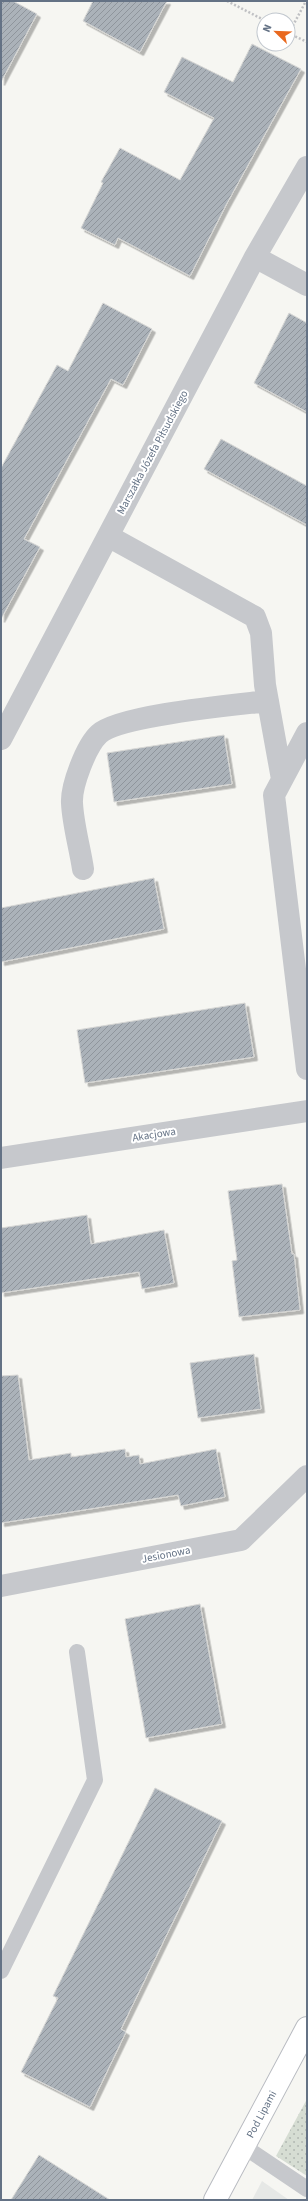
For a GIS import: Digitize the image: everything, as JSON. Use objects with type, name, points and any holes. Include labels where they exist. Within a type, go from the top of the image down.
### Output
[{"type":"street","name":"Marszałka Józefa Piłsudskiego","points":[[1,739],[255,257],[307,166]]},
{"type":"street","points":[[255,257],[307,285]]},
{"type":"street","points":[[108,536],[255,617],[261,633],[268,701],[282,779]]},
{"type":"street","points":[[83,869],[72,803],[75,781],[84,758],[99,734],[116,725],[152,717],[268,701]]},
{"type":"street","points":[[307,733],[274,796],[307,1069]]},
{"type":"street","name":"Akacjowa","points":[[1,1158],[307,1111]]},
{"type":"street","name":"Jesionowa","points":[[1,1586],[241,1540],[307,1476]]},
{"type":"street","name":"Pod Lipami","points":[[215,2200],[307,2028]]},
{"type":"lane","points":[[1,1971],[95,1780],[77,1652]]},
{"type":"lane","points":[[244,2146],[307,2189]]},
{"type":"path","points":[[227,1],[256,16]]},
{"type":"path","points":[[296,19],[306,1]]},
{"type":"path","points":[[296,37],[307,42]]},
{"type":"shaded area","points":[[307,2099],[307,2176],[276,2156]]},
{"type":"shaded area","points":[[262,2181],[289,2200],[252,2200]]},
{"type":"building","points":[[1,1],[13,1],[37,14],[1,82]]},
{"type":"building","points":[[93,1],[167,1],[140,52],[83,21]]},
{"type":"building","points":[[252,44],[256,46],[256,52],[268,52],[301,69],[226,205],[190,276],[118,238],[115,245],[81,228],[103,183],[101,182],[120,148],[180,180],[214,118],[164,92],[182,57],[233,82]]},
{"type":"building","points":[[103,303],[152,329],[123,385],[111,379],[24,539],[40,547],[1,619],[1,468],[57,365],[68,371]]},
{"type":"building","points":[[289,313],[307,323],[307,412],[254,383]]},
{"type":"building","points":[[221,439],[307,486],[307,525],[204,469]]},
{"type":"building","points":[[224,735],[232,784],[114,802],[107,753]]},
{"type":"building","points":[[154,878],[164,929],[1,962],[1,908]]},
{"type":"building","points":[[245,1003],[254,1057],[85,1083],[77,1030]]},
{"type":"building","points":[[282,1184],[292,1254],[294,1254],[300,1310],[239,1317],[232,1261],[237,1260],[228,1191]]},
{"type":"building","points":[[87,1215],[91,1244],[164,1230],[174,1283],[142,1289],[139,1272],[1,1293],[1,1228]]},
{"type":"building","points":[[254,1354],[261,1409],[198,1418],[190,1363]]},
{"type":"building","points":[[18,1375],[29,1460],[71,1453],[71,1457],[125,1449],[126,1457],[139,1455],[140,1464],[216,1449],[225,1497],[181,1506],[178,1495],[1,1523],[1,1376]]},
{"type":"building","points":[[200,1604],[222,1724],[146,1738],[125,1619]]},
{"type":"building","points":[[155,1788],[222,1821],[121,2029],[126,2032],[90,2107],[21,2072],[58,1998],[53,1996]]},
{"type":"building","points":[[39,2155],[110,2200],[11,2200]]}]
